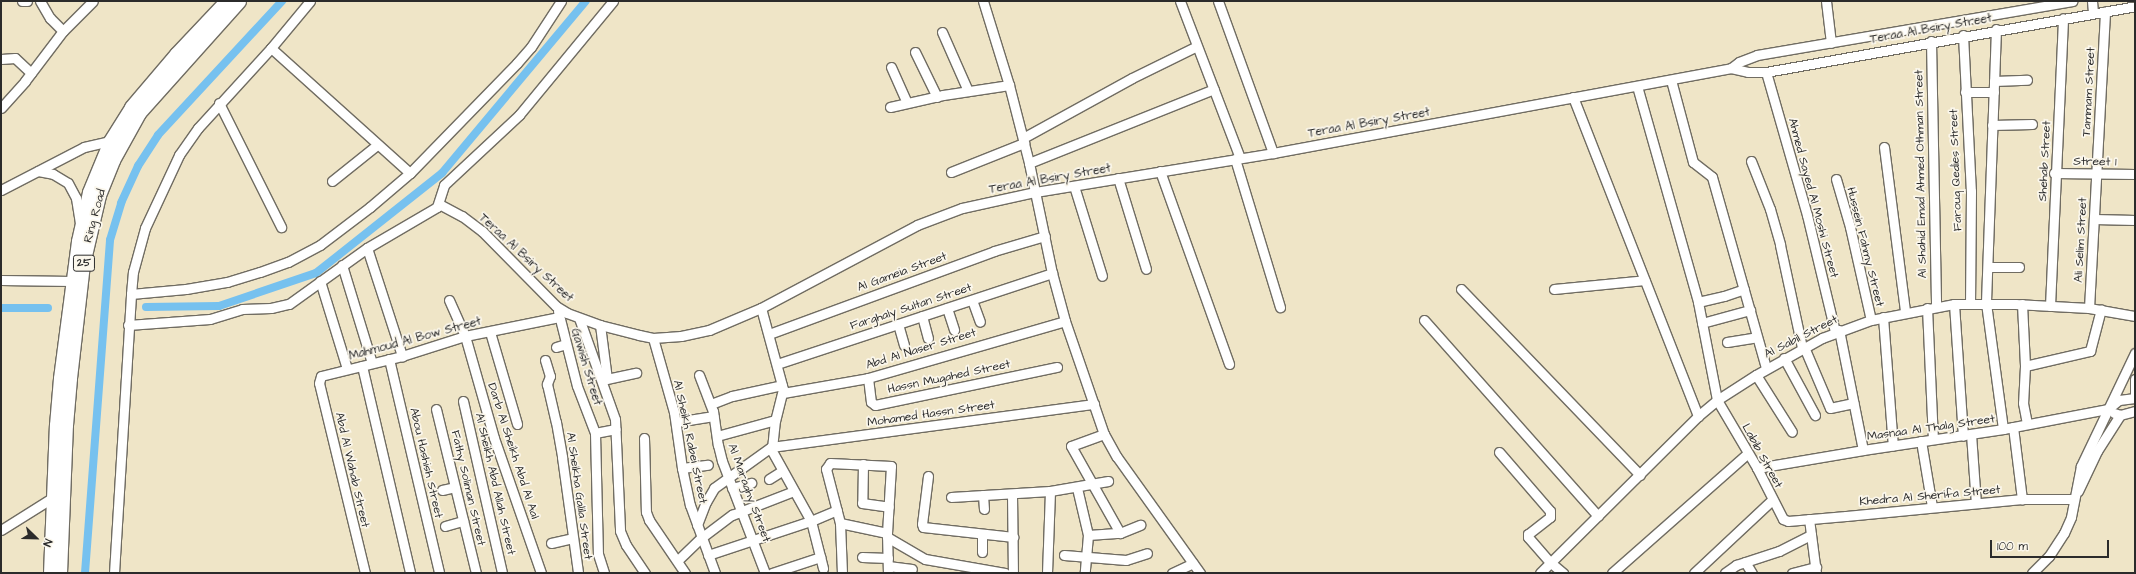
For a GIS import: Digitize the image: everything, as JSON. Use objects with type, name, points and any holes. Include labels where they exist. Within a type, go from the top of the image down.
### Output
[{"type":"highway","name":"Ring Road","points":[[60,573],[66,425],[70,378],[83,264],[94,193],[110,141],[144,91],[226,1]]},
{"type":"highway","name":"Ring Road","points":[[50,573],[52,498],[60,378],[80,224],[94,193],[139,112],[239,1]]},
{"type":"street","points":[[22,1],[27,1]]},
{"type":"street","points":[[40,1],[50,18],[64,31]]},
{"type":"street","points":[[1,108],[64,31],[93,1]]},
{"type":"street","points":[[114,573],[128,325],[138,250],[156,200],[182,150],[219,103],[271,48],[310,1]]},
{"type":"street","points":[[131,294],[186,289],[227,282],[288,262],[320,245],[342,229],[410,173],[518,63],[531,47],[561,1]]},
{"type":"street","points":[[128,325],[210,319],[242,309],[281,306],[297,298],[367,248],[437,208],[444,186],[519,114],[613,1]]},
{"type":"street","points":[[983,1],[1009,85],[1029,163],[1052,273],[1065,321],[1104,434],[1117,457],[1200,573]]},
{"type":"street","points":[[1180,1],[1214,89],[1238,159],[1280,307]]},
{"type":"street","points":[[1218,1],[1273,153]]},
{"type":"street","points":[[1826,1],[1831,43]]},
{"type":"street","name":"Teraa Al Bsiry Street","points":[[1731,68],[1739,62],[1757,55],[2072,1]]},
{"type":"street","points":[[2092,1],[2093,13]]},
{"type":"street","name":"Teraa Al Bsiry Street","points":[[439,204],[462,216],[482,231],[556,306],[579,318],[600,325],[653,338],[696,334],[723,325],[761,308],[932,218],[962,208],[1035,192],[1273,153],[1731,68],[1748,72],[1766,72],[1996,29],[2135,6]]},
{"type":"street","name":"Tammam Street","points":[[2097,173],[2105,11]]},
{"type":"street","name":"Shehab Street","points":[[2050,306],[2054,173],[2057,153],[2063,18]]},
{"type":"street","points":[[1996,29],[1986,303],[2003,429]]},
{"type":"street","points":[[942,32],[968,91]]},
{"type":"street","name":"Farouq Qedies Street","points":[[1963,35],[1971,191],[1970,303]]},
{"type":"street","name":"Al Shahid Emad Ahmed Othman Street","points":[[1931,41],[1931,307],[1933,440]]},
{"type":"street","points":[[951,172],[1023,140],[1132,78],[1197,46]]},
{"type":"street","points":[[271,48],[377,145],[410,173]]},
{"type":"street","points":[[915,52],[937,96]]},
{"type":"street","points":[[1,60],[15,58],[31,73]]},
{"type":"street","points":[[891,67],[907,103]]},
{"type":"street","name":"Ahmed Sayed Al Moshi Street","points":[[1766,72],[1807,216],[1837,331],[1862,450]]},
{"type":"street","points":[[1671,80],[1693,162],[1712,177],[1766,368]]},
{"type":"street","points":[[1994,81],[2027,80]]},
{"type":"street","points":[[890,107],[937,96],[1009,85]]},
{"type":"street","name":"Labib Street","points":[[1637,86],[1698,302],[1717,400],[1756,468],[1782,518],[1788,521]]},
{"type":"street","points":[[1029,163],[1214,89]]},
{"type":"street","points":[[1965,92],[1994,92]]},
{"type":"street","points":[[1573,98],[1698,416]]},
{"type":"street","points":[[219,103],[281,227]]},
{"type":"street","points":[[1992,125],[2032,124]]},
{"type":"street","points":[[1,190],[84,148],[110,141]]},
{"type":"street","points":[[332,181],[377,145]]},
{"type":"street","points":[[1884,146],[1905,312]]},
{"type":"street","points":[[1751,161],[1770,209],[1780,245],[1803,347],[1830,408],[1853,403]]},
{"type":"street","points":[[38,171],[53,174],[68,183],[76,198],[80,224]]},
{"type":"street","points":[[1160,171],[1229,364]]},
{"type":"street","name":"Street 1","points":[[2054,173],[2135,174]]},
{"type":"street","name":"Ali Selim Street","points":[[2089,308],[2097,173]]},
{"type":"street","points":[[1118,178],[1146,269]]},
{"type":"street","name":"Hussein Fahmy Street","points":[[1836,179],[1850,227],[1871,320]]},
{"type":"street","points":[[1074,186],[1102,276]]},
{"type":"street","points":[[2094,220],[2135,220]]},
{"type":"street","name":"Al Gameia Street","points":[[769,334],[994,251],[1045,236]]},
{"type":"street","points":[[367,248],[402,356]]},
{"type":"street","points":[[342,265],[372,363]]},
{"type":"street","points":[[1988,267],[2019,267]]},
{"type":"street","name":"Farghaly Sultan Street","points":[[777,364],[1052,273]]},
{"type":"street","points":[[1,280],[72,281]]},
{"type":"street","points":[[1554,289],[1645,280]]},
{"type":"street","points":[[320,281],[347,369]]},
{"type":"street","points":[[1461,289],[1640,475]]},
{"type":"street","points":[[1698,302],[1724,296],[1744,289]]},
{"type":"street","name":"Darb Al Sheikh Abd Al Aal","points":[[449,300],[465,336],[494,438],[541,573]]},
{"type":"street","points":[[972,300],[980,322]]},
{"type":"street","name":"Al Sabil Street","points":[[1540,573],[1553,567],[1598,516],[1698,416],[1717,400],[1766,368],[1803,347],[1837,331],[1871,320],[1905,312],[1931,307],[1970,303],[2089,308],[2135,316]]},
{"type":"street","points":[[1954,304],[1967,435],[1976,504]]},
{"type":"street","points":[[2022,304],[2026,366],[2023,404],[2027,424]]},
{"type":"street","name":"Gawish Street","points":[[556,306],[577,386],[594,433],[598,554],[604,573]]},
{"type":"street","points":[[761,308],[777,364],[782,389],[771,447],[774,458],[811,521],[823,568]]},
{"type":"street","points":[[947,308],[954,330]]},
{"type":"street","points":[[2026,366],[2090,351],[2101,309]]},
{"type":"street","points":[[1702,323],[1750,310]]},
{"type":"street","points":[[922,316],[928,338]]},
{"type":"street","name":"Mahmoud Al Bow Street","points":[[324,374],[402,356],[465,336],[559,317]]},
{"type":"street","points":[[1883,317],[1894,446]]},
{"type":"street","points":[[579,318],[604,380],[616,429],[618,524],[626,545],[645,573]]},
{"type":"street","points":[[1424,320],[1598,516]]},
{"type":"street","name":"Abd Al Naser Street","points":[[711,404],[739,394],[868,378],[1065,321]]},
{"type":"street","points":[[898,324],[904,345]]},
{"type":"street","points":[[600,325],[604,380]]},
{"type":"street","points":[[490,332],[517,424]]},
{"type":"street","points":[[1727,342],[1757,337]]},
{"type":"street","name":"Al Sheikh Rabei Street","points":[[653,338],[676,422],[682,468],[697,525],[708,555],[711,571]]},
{"type":"street","points":[[556,348],[566,344]]},
{"type":"street","points":[[2032,573],[2049,556],[2064,533],[2071,517],[2080,466],[2135,353]]},
{"type":"street","points":[[1784,358],[1815,415]]},
{"type":"street","name":"Abou Hashish Street","points":[[389,359],[439,573]]},
{"type":"street","name":"Al Sheikha Galila Street","points":[[545,360],[550,376],[547,384],[556,422],[578,573]]},
{"type":"street","points":[[362,366],[410,573]]},
{"type":"street","name":"Hassn Mugahed Street","points":[[868,378],[871,402],[875,405],[1057,367]]},
{"type":"street","name":"Abd Al Wahab Street","points":[[324,374],[319,383],[364,573]]},
{"type":"street","points":[[604,380],[636,374]]},
{"type":"street","name":"Al Maraghy Street","points":[[699,375],[711,404],[720,453],[765,573]]},
{"type":"street","points":[[1756,375],[1792,432]]},
{"type":"street","points":[[2135,379],[2135,394]]},
{"type":"street","points":[[2108,409],[2119,400],[2135,398]]},
{"type":"street","name":"Al Sheikh Abd Allah Street","points":[[464,401],[502,573]]},
{"type":"street","name":"Mohamed Hassn Street","points":[[771,447],[1094,404]]},
{"type":"street","name":"Fathy Soliman Street","points":[[436,409],[476,573]]},
{"type":"street","points":[[2108,409],[2120,415]]},
{"type":"street","name":"Masnaa Al Thalg Street","points":[[1756,468],[1862,450],[2003,429],[2108,409]]},
{"type":"street","points":[[2074,499],[2096,451],[2120,415],[2135,411]]},
{"type":"street","points":[[676,422],[714,416]]},
{"type":"street","points":[[717,436],[775,420]]},
{"type":"street","points":[[2013,427],[2022,499]]},
{"type":"street","points":[[594,433],[616,429]]},
{"type":"street","points":[[1104,434],[1071,446],[1120,533]]},
{"type":"street","points":[[644,438],[646,512],[649,520],[678,560],[685,573]]},
{"type":"street","points":[[1921,441],[1932,507]]},
{"type":"street","points":[[697,525],[711,492],[728,477],[771,447]]},
{"type":"street","points":[[1499,452],[1550,511],[1550,517],[1528,535],[1553,567],[1563,573]]},
{"type":"street","points":[[1612,573],[1747,454]]},
{"type":"street","points":[[842,573],[840,522],[826,469],[826,466],[830,463],[889,465],[891,476],[887,535],[888,566]]},
{"type":"street","points":[[863,464],[862,503],[889,507]]},
{"type":"street","points":[[682,468],[708,465]]},
{"type":"street","points":[[770,478],[782,471]]},
{"type":"street","points":[[928,476],[922,524],[924,527],[1013,537]]},
{"type":"street","points":[[951,497],[1050,491],[1077,488],[1108,481]]},
{"type":"street","points":[[732,488],[751,483]]},
{"type":"street","points":[[442,490],[455,487]]},
{"type":"street","points":[[1077,488],[1088,535],[1085,573]]},
{"type":"street","points":[[678,560],[701,538],[729,517],[741,510],[794,491]]},
{"type":"street","points":[[1047,573],[1050,491]]},
{"type":"street","points":[[1012,494],[1013,573]]},
{"type":"street","points":[[983,495],[984,509]]},
{"type":"street","points":[[1,530],[52,498]]},
{"type":"street","name":"Khedra Al Sherifa Street","points":[[1788,521],[2022,499],[2074,499]]},
{"type":"street","points":[[1694,573],[1772,500]]},
{"type":"street","points":[[708,555],[811,521],[837,510]]},
{"type":"street","points":[[1792,573],[1816,570],[1809,519]]},
{"type":"street","points":[[445,526],[463,521]]},
{"type":"street","points":[[840,522],[887,535],[925,560],[967,569],[1005,573]]},
{"type":"street","points":[[1088,535],[1120,533],[1140,525]]},
{"type":"street","points":[[982,534],[982,552]]},
{"type":"street","points":[[1725,573],[1745,562],[1779,551],[1811,535]]},
{"type":"street","points":[[551,543],[572,538]]},
{"type":"street","points":[[1064,555],[1126,560],[1147,553]]},
{"type":"street","points":[[772,573],[797,569],[820,557]]},
{"type":"street","points":[[862,557],[888,566],[912,570]]},
{"type":"street","points":[[1745,562],[1752,573]]},
{"type":"street","points":[[1172,573],[1193,563]]},
{"type":"waterway","points":[[85,573],[110,240],[121,203],[138,166],[158,135],[282,1]]},
{"type":"waterway","points":[[146,307],[219,306],[316,273],[442,173],[586,1]]},
{"type":"waterway","points":[[1,308],[48,308]]}]
